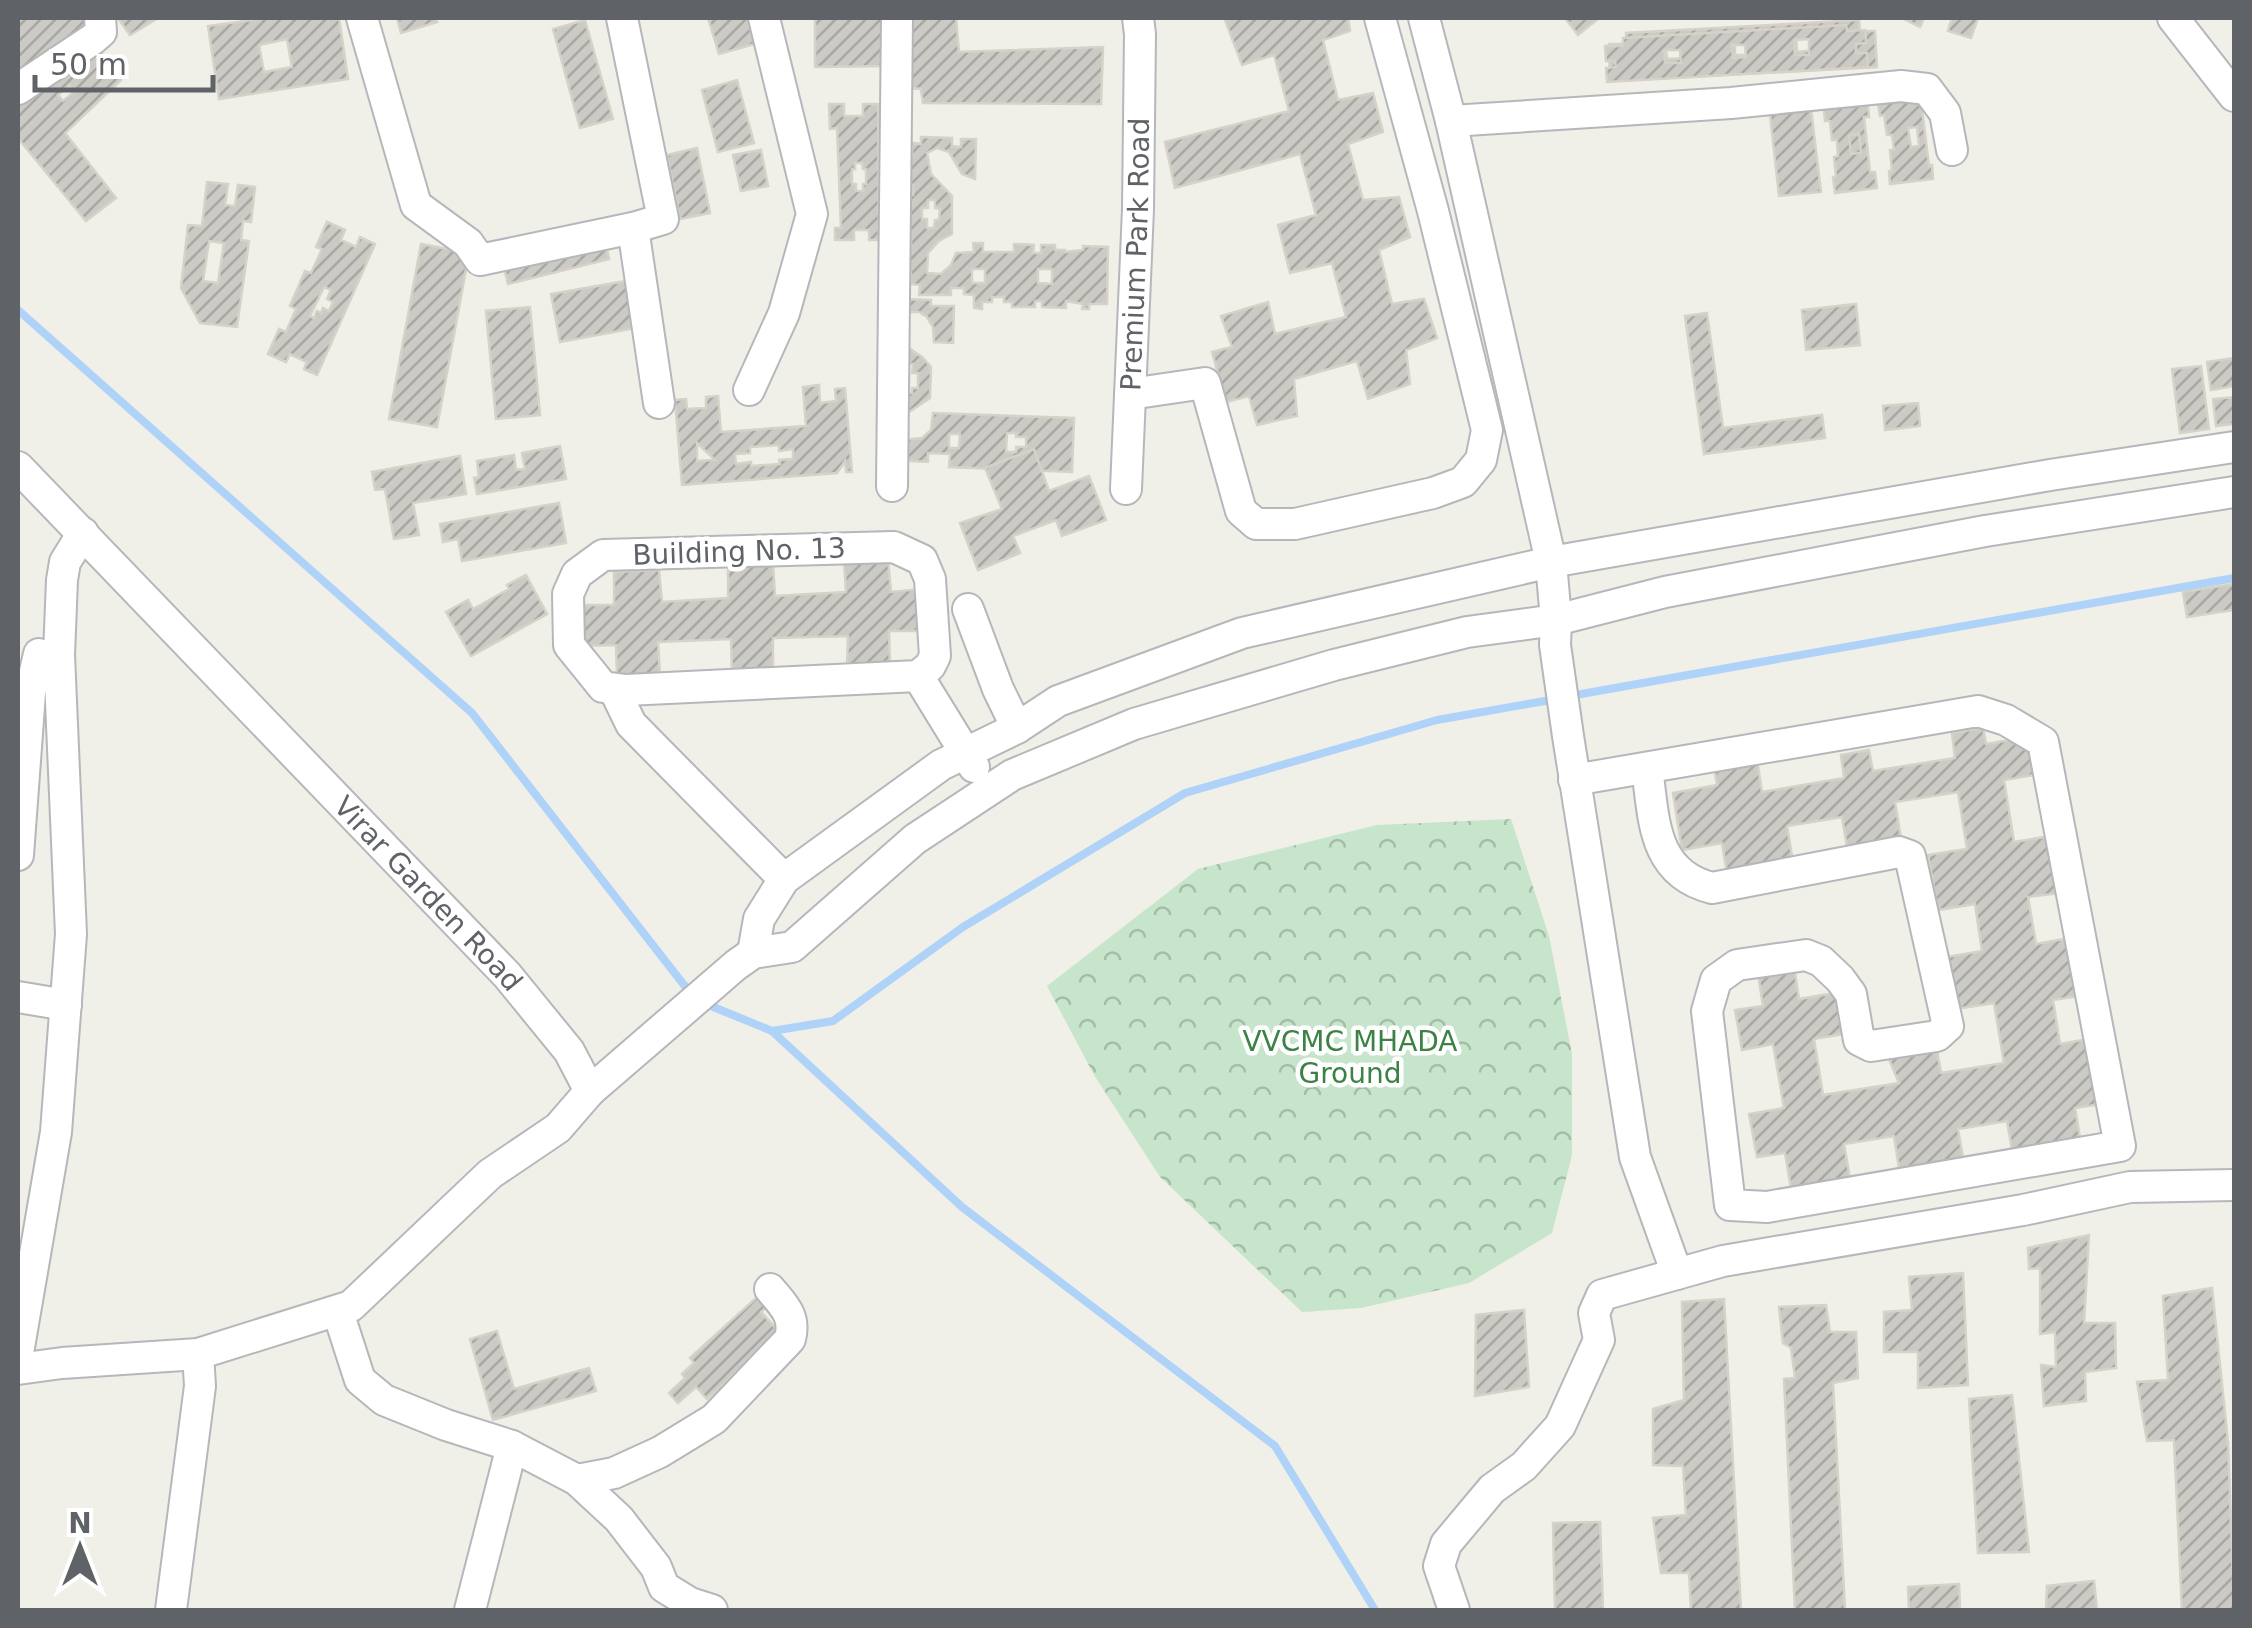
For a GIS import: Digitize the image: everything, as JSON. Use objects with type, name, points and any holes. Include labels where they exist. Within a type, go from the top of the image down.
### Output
[{"type":"street","points":[[18,89],[93,39],[101,32],[100,18]]},
{"type":"street","points":[[362,18],[416,205],[468,242],[480,260],[663,219],[622,18]]},
{"type":"street","points":[[749,390],[784,313],[812,214],[764,18]]},
{"type":"street","points":[[892,486],[897,18]]},
{"type":"street","name":"Premium Park Road","points":[[1126,489],[1138,209],[1138,18]]},
{"type":"street","points":[[1130,394],[1205,383],[1241,511],[1256,524],[1296,524],[1433,493],[1463,482],[1481,460],[1487,430],[1380,18]]},
{"type":"street","points":[[1424,18],[1551,562],[1574,780],[1635,1158],[1677,1274]]},
{"type":"street","points":[[2173,18],[2234,96]]},
{"type":"street","points":[[1451,121],[1731,103],[1900,86],[1928,89],[1944,112],[1952,150]]},
{"type":"street","points":[[633,228],[659,403]]},
{"type":"street","points":[[745,959],[760,919],[784,879],[942,765],[1016,728],[1058,701],[1242,634],[1551,562],[2234,447]]},
{"type":"street","name":"Virar Garden Road","points":[[18,467],[507,976],[569,1052],[590,1091]]},
{"type":"street","points":[[18,1370],[198,1354],[351,1306],[490,1174],[558,1128],[590,1091],[745,959],[792,947],[915,839],[1012,775],[1134,724],[1334,664],[1467,632],[1556,633],[1665,592],[1985,530],[2234,492]]},
{"type":"street","points":[[18,855],[30,692],[66,562],[84,533]]},
{"type":"street","name":"Building No. 13","points":[[784,879],[631,724],[614,688],[603,687],[569,645],[568,594],[578,574],[603,554],[894,547],[922,560],[930,580],[935,656],[918,676]]},
{"type":"street","points":[[968,608],[1016,728]]},
{"type":"street","points":[[18,1353],[21,1310],[56,1132],[72,934],[38,654]]},
{"type":"street","points":[[614,688],[918,676],[988,792]]},
{"type":"street","points":[[1574,780],[1978,711],[2006,720],[2042,742],[2130,1187]]},
{"type":"street","points":[[1647,768],[1662,850],[1693,883],[1712,888],[1899,852],[1910,856],[1948,1026],[1937,1036],[1871,1046],[1859,1040],[1851,994],[1821,961],[1806,954],[1737,965],[1716,980],[1707,1011],[1730,1206],[1730,1260]]},
{"type":"street","points":[[18,997],[66,1005]]},
{"type":"street","points":[[1730,1206],[1768,1207],[2120,1146]]},
{"type":"street","points":[[1454,1610],[1439,1566],[1446,1544],[1492,1489],[1524,1466],[1560,1426],[1599,1340],[1594,1313],[1602,1295],[1730,1260],[2130,1187],[2234,1186]]},
{"type":"street","points":[[578,1480],[614,1473],[660,1452],[714,1419],[790,1339],[794,1327],[790,1313],[770,1289]]},
{"type":"street","points":[[338,1312],[360,1380],[384,1400],[512,1446],[578,1480],[618,1519],[656,1567],[664,1587],[690,1603],[712,1610]]},
{"type":"street","points":[[171,1610],[200,1386],[198,1354]]},
{"type":"street","points":[[470,1610],[512,1446]]},
{"type":"green space","name":"VVCMC MHADA Ground","points":[[1511,819],[1549,936],[1572,1054],[1572,1155],[1552,1233],[1469,1283],[1361,1308],[1302,1312],[1160,1177],[1094,1075],[1047,986],[1198,869],[1377,825]]},
{"type":"building","points":[[86,18],[90,23],[18,74],[18,21]]},
{"type":"building","points":[[118,18],[158,18],[130,35]]},
{"type":"building","points":[[267,18],[339,18],[348,79],[219,99],[208,26]],"holes":[[[287,39],[292,67],[264,72],[259,45]]]},
{"type":"building","points":[[397,18],[435,18],[437,22],[401,33]]},
{"type":"building","points":[[708,18],[747,18],[755,44],[719,54]]},
{"type":"building","points":[[815,18],[888,18],[888,66],[815,67]]},
{"type":"building","points":[[908,18],[956,18],[959,52],[1103,47],[1101,104],[923,103],[921,89],[910,88]]},
{"type":"building","points":[[1348,18],[1350,31],[1323,40],[1338,100],[1373,93],[1383,132],[1348,144],[1363,200],[1399,197],[1410,237],[1379,250],[1392,304],[1424,299],[1437,338],[1406,350],[1410,384],[1368,399],[1357,361],[1294,379],[1297,416],[1257,425],[1249,396],[1226,402],[1212,352],[1232,347],[1221,316],[1268,302],[1275,334],[1346,317],[1332,263],[1290,273],[1278,225],[1316,215],[1300,154],[1175,188],[1165,142],[1289,111],[1274,55],[1242,65],[1225,20]]},
{"type":"building","points":[[1565,18],[1599,18],[1578,35]]},
{"type":"building","points":[[1902,18],[1924,18],[1920,27]]},
{"type":"building","points":[[1952,18],[1978,18],[1971,38],[1948,31]]},
{"type":"building","points":[[585,20],[613,119],[580,128],[553,29]]},
{"type":"building","points":[[1859,20],[1860,31],[1875,31],[1877,67],[1610,81],[1609,44],[1627,44],[1626,33]],"holes":[[[1816,35],[1817,50],[1797,52],[1796,36]],[[1750,40],[1751,55],[1735,55],[1735,41]],[[1688,41],[1689,58],[1667,59],[1665,42]]]},
{"type":"building","points":[[1846,25],[1847,31],[1865,30],[1866,43],[1856,44],[1856,53],[1867,53],[1868,67],[1607,82],[1606,68],[1616,67],[1615,61],[1606,61],[1605,46],[1623,46],[1623,38]],"holes":[[[1809,39],[1809,55],[1795,55],[1794,40]],[[1732,45],[1745,45],[1746,57],[1733,58]],[[1664,50],[1680,50],[1681,63],[1665,63]]]},
{"type":"building","points":[[96,46],[121,80],[65,133],[116,198],[86,221],[18,138],[18,106]],"holes":[[[69,85],[74,92],[63,101],[58,95]]]},
{"type":"building","points":[[737,80],[754,143],[718,152],[702,90]]},
{"type":"building","points":[[1924,99],[1922,109],[1933,179],[1890,184],[1892,135],[1887,135],[1878,104]],"holes":[[[1917,127],[1919,146],[1911,147],[1908,128]]]},
{"type":"building","points":[[829,104],[844,104],[844,116],[863,116],[863,104],[878,104],[879,240],[869,240],[869,230],[854,230],[854,240],[835,240],[835,228],[841,228],[837,128],[830,129]],"holes":[[[855,163],[862,163],[866,184],[863,191],[856,191],[852,169]]]},
{"type":"building","points":[[1868,104],[1869,117],[1864,117],[1870,172],[1875,172],[1877,188],[1835,193],[1837,140],[1832,140],[1824,109]]},
{"type":"building","points":[[1811,109],[1821,192],[1779,196],[1770,114]]},
{"type":"building","points":[[1859,134],[1861,153],[1851,154],[1849,135]]},
{"type":"building","points":[[921,137],[952,138],[952,146],[961,147],[961,139],[976,139],[975,179],[962,174],[949,152],[937,148],[927,153],[931,174],[952,196],[952,234],[928,253],[927,273],[941,274],[956,253],[974,252],[973,243],[983,243],[983,252],[1014,252],[1014,244],[1034,245],[1033,253],[1041,253],[1041,245],[1055,245],[1055,250],[1065,252],[1083,250],[1083,246],[1108,247],[1107,304],[1089,304],[1089,309],[1082,309],[1083,304],[1066,301],[1066,308],[1042,307],[1042,301],[1035,301],[1035,307],[1012,307],[1012,302],[1004,302],[1004,297],[992,297],[992,302],[982,302],[982,309],[974,308],[974,295],[964,294],[964,288],[951,288],[951,295],[919,295],[920,285],[911,284],[911,272],[906,272],[907,246],[911,246],[911,233],[907,233],[908,195],[913,195],[909,155],[912,143],[921,144]],"holes":[[[928,200],[935,200],[935,208],[940,209],[934,228],[927,228],[927,219],[922,219],[922,208],[928,208]],[[972,269],[985,269],[985,283],[972,283]],[[1038,269],[1052,269],[1052,284],[1038,283]]]},
{"type":"building","points":[[697,148],[710,213],[680,219],[667,155]]},
{"type":"building","points":[[761,150],[768,186],[741,191],[733,155]]},
{"type":"building","points":[[207,182],[228,184],[225,205],[235,206],[238,185],[255,187],[251,222],[243,221],[241,240],[249,241],[237,327],[200,323],[181,288],[188,225],[202,226]],"holes":[[[209,241],[224,243],[218,283],[203,281]]]},
{"type":"building","points":[[327,222],[345,230],[341,240],[356,247],[360,237],[375,244],[317,375],[304,369],[307,362],[290,354],[286,362],[268,354],[279,329],[286,332],[296,309],[290,306],[305,271],[311,273],[322,249],[316,247]],"holes":[[[324,287],[331,290],[327,299],[333,302],[329,311],[323,308],[314,318],[310,316]]]},
{"type":"building","points":[[604,235],[609,259],[508,284],[502,259]]},
{"type":"building","points":[[421,244],[469,253],[437,427],[389,419]]},
{"type":"building","points":[[626,281],[635,328],[560,342],[551,294]]},
{"type":"building","points":[[900,299],[954,306],[953,343],[934,342],[933,327],[919,312],[911,312],[903,320],[906,346],[931,367],[930,398],[906,414],[903,440],[922,438],[931,430],[933,413],[1074,418],[1072,472],[949,467],[950,454],[928,453],[928,462],[895,460]],"holes":[[[904,364],[913,364],[912,373],[918,373],[918,388],[912,388],[912,393],[904,393]],[[1007,433],[1026,437],[1026,447],[1006,452]],[[949,434],[960,434],[959,448],[949,448]]]},
{"type":"building","points":[[1856,304],[1860,345],[1806,350],[1802,310]]},
{"type":"building","points":[[530,307],[540,415],[496,419],[486,311]]},
{"type":"building","points":[[1707,313],[1723,428],[1822,415],[1825,438],[1704,454],[1685,316]]},
{"type":"building","points":[[2234,358],[2234,386],[2211,390],[2207,362]]},
{"type":"building","points":[[2201,366],[2209,429],[2180,433],[2172,369]]},
{"type":"building","points":[[819,385],[820,403],[836,401],[835,389],[845,388],[852,472],[846,472],[845,461],[837,473],[682,485],[675,400],[686,399],[687,409],[706,408],[706,397],[718,396],[721,432],[806,426],[803,387]],"holes":[[[697,443],[715,460],[697,461]],[[779,445],[779,451],[793,449],[793,459],[779,460],[780,464],[736,464],[735,454],[750,453],[750,447]]]},
{"type":"building","points":[[2234,397],[2234,424],[2216,426],[2213,399]]},
{"type":"building","points":[[1918,403],[1920,426],[1885,430],[1883,406]]},
{"type":"building","points":[[560,446],[566,479],[477,494],[477,461],[514,455],[516,470],[525,469],[522,453]]},
{"type":"building","points":[[1034,449],[1049,491],[1089,476],[1106,520],[1062,536],[1056,520],[1013,536],[1020,553],[978,570],[960,523],[1002,509],[985,468]]},
{"type":"building","points":[[460,456],[466,494],[413,503],[419,535],[394,539],[385,489],[375,490],[372,472]]},
{"type":"building","points":[[559,503],[566,543],[462,561],[458,539],[443,542],[440,524]]},
{"type":"building","points":[[888,559],[891,592],[922,589],[924,631],[889,631],[890,664],[847,665],[848,636],[773,638],[773,670],[732,671],[731,639],[658,642],[660,675],[617,676],[616,645],[581,646],[578,605],[614,605],[614,572],[659,570],[662,602],[728,598],[728,566],[773,564],[775,596],[846,592],[844,560]]},
{"type":"building","points":[[526,575],[547,614],[471,656],[446,612],[468,600],[473,609]]},
{"type":"building","points":[[2234,584],[2234,610],[2187,617],[2183,592]]},
{"type":"building","points":[[1983,728],[1986,744],[2028,737],[2034,775],[2004,780],[2014,842],[2051,836],[2060,893],[2028,897],[2036,944],[2070,938],[2079,996],[2053,1000],[2060,1044],[2094,1038],[2108,1103],[2075,1108],[2081,1144],[2013,1155],[2007,1121],[1958,1129],[1963,1158],[1899,1168],[1894,1136],[1844,1144],[1850,1178],[1791,1188],[1785,1153],[1757,1157],[1749,1114],[1784,1108],[1773,1044],[1742,1050],[1735,1010],[1763,1006],[1758,973],[1794,967],[1799,999],[1841,992],[1849,1033],[1814,1039],[1823,1095],[1899,1083],[1886,1052],[1936,1044],[1941,1073],[2004,1063],[1994,1003],[1949,1010],[1941,958],[1982,951],[1975,904],[1938,910],[1928,855],[1967,849],[1958,792],[1895,802],[1901,838],[1847,847],[1842,817],[1787,826],[1794,868],[1728,879],[1722,843],[1682,850],[1673,793],[1717,785],[1714,767],[1757,760],[1762,792],[1844,778],[1841,755],[1869,750],[1873,771],[1955,758],[1952,733]]},
{"type":"building","points":[[2089,1235],[2084,1323],[2115,1323],[2116,1368],[2085,1372],[2086,1401],[2044,1406],[2041,1365],[2056,1367],[2055,1332],[2040,1334],[2040,1268],[2029,1269],[2028,1248]]},
{"type":"building","points":[[1963,1273],[1968,1385],[1918,1388],[1918,1352],[1884,1352],[1884,1312],[1912,1310],[1909,1277]]},
{"type":"building","points":[[2212,1288],[2228,1442],[2234,1610],[2182,1610],[2174,1440],[2147,1441],[2137,1382],[2168,1380],[2163,1296]]},
{"type":"building","points":[[765,1290],[774,1300],[761,1312],[780,1333],[707,1399],[696,1387],[678,1403],[669,1393],[694,1363],[690,1358]]},
{"type":"building","points":[[1724,1299],[1741,1610],[1691,1610],[1689,1573],[1661,1573],[1653,1518],[1686,1515],[1683,1466],[1653,1465],[1653,1409],[1684,1400],[1682,1302]]},
{"type":"building","points":[[1826,1305],[1830,1332],[1856,1332],[1858,1378],[1833,1383],[1845,1610],[1795,1610],[1784,1379],[1795,1378],[1791,1348],[1783,1343],[1779,1307]]},
{"type":"building","points":[[1524,1310],[1529,1387],[1475,1396],[1476,1315]]},
{"type":"building","points":[[497,1331],[514,1389],[589,1368],[596,1391],[493,1420],[470,1339]]},
{"type":"building","points":[[2012,1395],[2029,1552],[1978,1553],[1969,1399]]},
{"type":"building","points":[[1600,1522],[1603,1610],[1555,1610],[1553,1523]]},
{"type":"building","points":[[2094,1581],[2097,1610],[2046,1610],[2047,1586]]},
{"type":"building","points":[[1959,1584],[1960,1610],[1909,1610],[1908,1587]]},
{"type":"waterway","points":[[18,310],[472,713],[691,994]]},
{"type":"waterway","points":[[1570,696],[2234,578]]},
{"type":"waterway","points":[[706,1004],[772,1031],[833,1021],[963,927],[1185,793],[1437,720],[1556,699]]},
{"type":"waterway","points":[[772,1031],[962,1207],[1275,1446],[1375,1610]]}]
